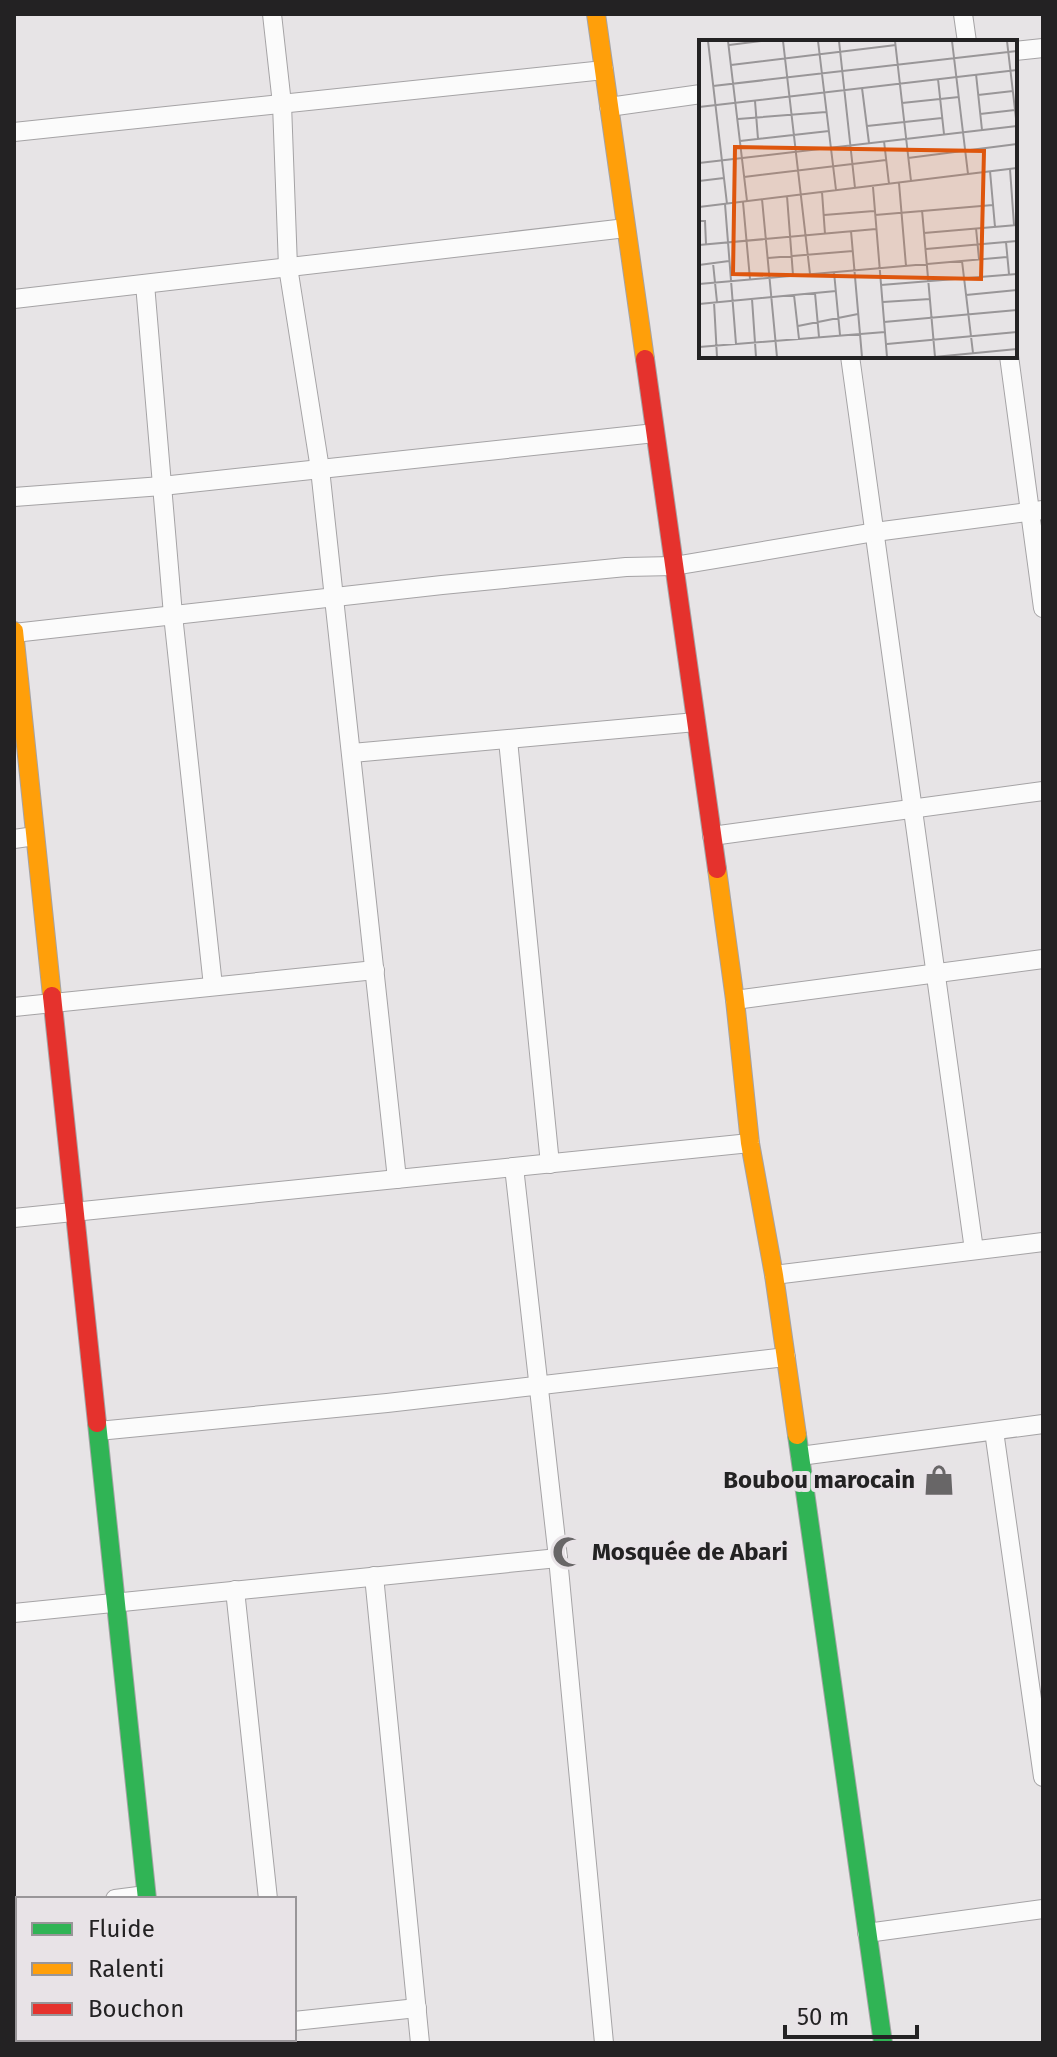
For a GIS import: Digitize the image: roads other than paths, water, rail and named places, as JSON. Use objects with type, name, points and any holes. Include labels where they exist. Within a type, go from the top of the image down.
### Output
[{"type":"street","points":[[272,14],[282,104],[288,267],[320,469],[397,1179]]},
{"type":"street","points":[[596,14],[735,1000],[750,1143],[774,1275],[883,2043]]},
{"type":"street","points":[[963,14],[967,40]]},
{"type":"street","points":[[1017,51],[1043,48]]},
{"type":"street","points":[[14,132],[604,70]]},
{"type":"street","points":[[609,107],[699,94]]},
{"type":"street","points":[[14,299],[626,228]]},
{"type":"street","points":[[145,284],[173,615],[213,986]]},
{"type":"street","points":[[850,358],[974,1250]]},
{"type":"street","points":[[1009,358],[1037,511],[1043,608]]},
{"type":"street","points":[[14,497],[162,486],[655,433]]},
{"type":"street","points":[[146,1897],[14,632],[549,574],[674,566],[875,532],[1037,511]]},
{"type":"street","points":[[352,753],[696,722]]},
{"type":"street","points":[[508,740],[550,1164]]},
{"type":"street","points":[[712,836],[1043,791]]},
{"type":"street","points":[[14,839],[35,836]]},
{"type":"street","points":[[735,1000],[1043,959]]},
{"type":"street","points":[[14,1007],[375,970]]},
{"type":"street","points":[[14,1218],[750,1143]]},
{"type":"street","points":[[514,1167],[558,1558],[604,2043]]},
{"type":"street","points":[[774,1275],[1043,1242]]},
{"type":"street","points":[[98,1431],[387,1403],[786,1357]]},
{"type":"street","points":[[800,1456],[1043,1424]]},
{"type":"street","points":[[994,1431],[1043,1777]]},
{"type":"street","points":[[14,1613],[558,1558]]},
{"type":"street","points":[[374,1576],[420,2043]]},
{"type":"street","points":[[235,1590],[268,1897]]},
{"type":"street","points":[[867,1933],[1043,1909]]},
{"type":"street","points":[[296,2021],[417,2008]]},
{"type":"street","points":[[14,2023],[16,2043]]},
{"type":"place","name":"Boubou marocain","points":[[939,1480]]},
{"type":"place","name":"Mosquée de Abari","points":[[568,1552]]}]
